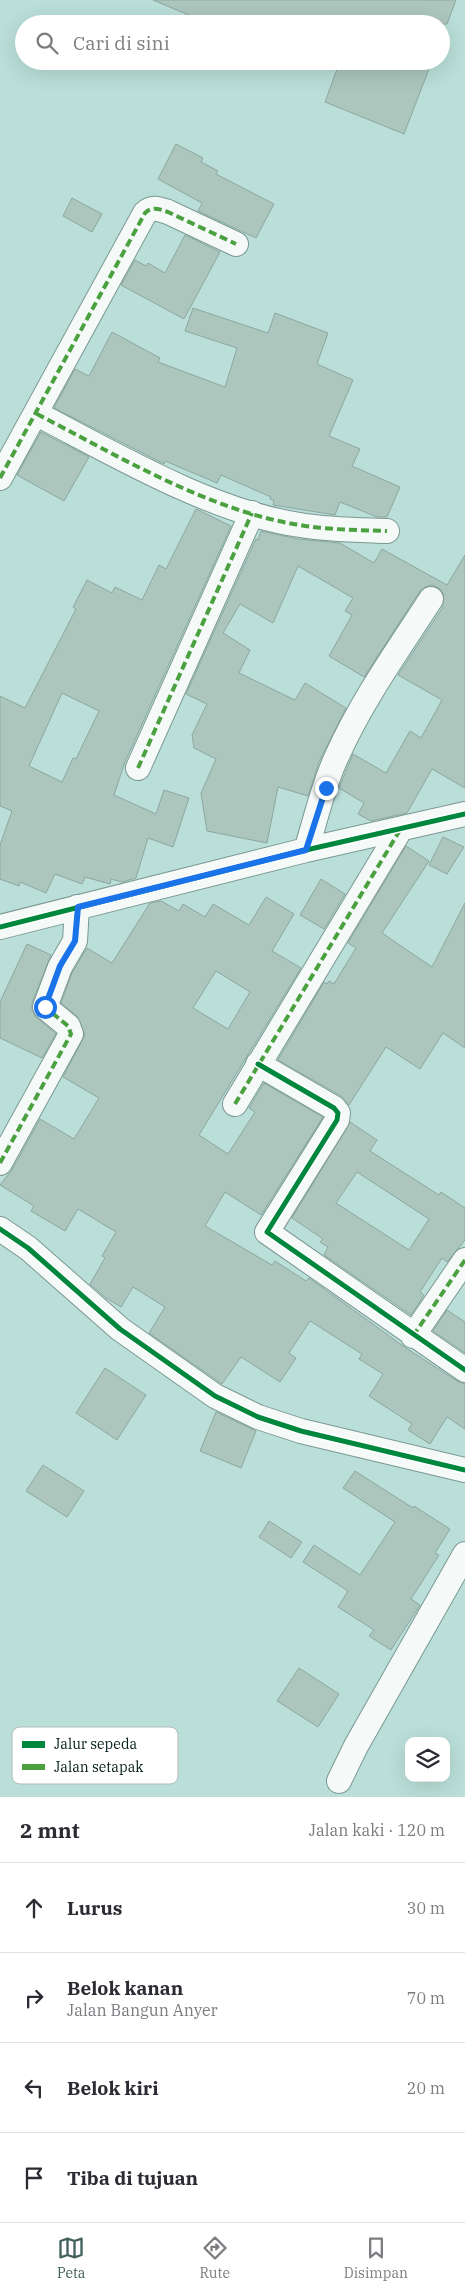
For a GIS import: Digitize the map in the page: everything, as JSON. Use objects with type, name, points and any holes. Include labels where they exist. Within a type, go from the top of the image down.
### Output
[{"type":"street","points":[[0,478],[37,414],[141,219],[149,209],[156,208],[168,212],[236,244]]},
{"type":"street","points":[[37,414],[204,496],[252,513],[298,525],[387,531]]},
{"type":"street","points":[[138,768],[252,513]]},
{"type":"street","points":[[306,850],[336,758],[350,728],[375,685],[431,599]]},
{"type":"street","points":[[0,927],[306,850],[465,814]]},
{"type":"street","points":[[235,1104],[400,830]]},
{"type":"street","points":[[0,1163],[71,1034],[68,1026],[45,1007],[60,966],[75,941],[78,907]]},
{"type":"street","points":[[258,1064],[334,1108],[338,1114],[337,1120],[267,1232],[413,1336],[465,1370]]},
{"type":"street","points":[[0,1229],[28,1248],[120,1329],[215,1396],[258,1417],[301,1431],[465,1470]]},
{"type":"street","points":[[413,1336],[465,1260]]},
{"type":"street","points":[[339,1781],[356,1746],[465,1554]]},
{"type":"building","points":[[153,0],[456,0],[450,16],[189,15]]},
{"type":"building","points":[[337,70],[429,70],[404,134],[325,102]]},
{"type":"building","points":[[176,144],[203,158],[201,162],[218,171],[216,174],[274,204],[256,238],[198,211],[202,203],[158,179]]},
{"type":"building","points":[[72,198],[102,214],[92,232],[63,216]]},
{"type":"building","points":[[185,235],[220,252],[184,319],[121,285],[135,260],[146,266],[148,263],[165,273]]},
{"type":"building","points":[[193,308],[268,333],[275,313],[328,333],[317,364],[353,380],[329,436],[360,449],[352,466],[400,487],[387,517],[377,517],[340,502],[335,515],[273,505],[274,501],[270,499],[271,497],[221,475],[217,483],[165,461],[164,464],[54,408],[75,369],[89,376],[112,332],[160,358],[158,362],[225,387],[237,348],[185,331]]},
{"type":"building","points":[[41,432],[89,457],[64,501],[17,475]]},
{"type":"building","points":[[196,509],[231,526],[125,762],[114,795],[156,814],[164,790],[189,798],[173,847],[148,838],[136,878],[122,882],[111,879],[110,884],[85,877],[82,884],[55,874],[46,893],[20,882],[19,886],[0,879],[0,845],[12,811],[0,806],[0,696],[25,708],[76,609],[73,607],[87,580],[112,593],[115,587],[142,600],[159,565],[166,569]],"holes":[[[62,693],[99,711],[76,759],[73,758],[62,782],[29,766]]]},
{"type":"building","points":[[261,531],[298,539],[340,543],[374,563],[382,549],[447,585],[465,555],[465,788],[432,769],[407,813],[371,821],[358,814],[364,803],[339,788],[353,754],[386,773],[410,731],[421,738],[442,700],[398,675],[443,607],[443,593],[439,588],[432,585],[420,591],[364,677],[329,656],[352,615],[345,611],[353,598],[298,566],[273,623],[240,604],[223,633],[250,650],[239,673],[295,700],[305,683],[346,708],[319,762],[308,796],[278,787],[267,843],[207,831],[201,793],[216,759],[194,748],[192,735],[207,704],[186,694]]},
{"type":"building","points":[[443,837],[464,847],[447,874],[429,865]]},
{"type":"building","points":[[406,846],[429,861],[382,933],[432,967],[465,903],[465,1048],[443,1033],[420,1069],[386,1047],[349,1105],[341,1096],[278,1060],[324,982],[327,984],[329,981],[334,984],[356,948],[348,943]]},
{"type":"building","points":[[321,879],[345,894],[324,929],[300,915]]},
{"type":"building","points":[[266,897],[294,914],[272,951],[301,968],[199,1135],[228,1154],[255,1112],[249,1108],[264,1083],[323,1117],[261,1215],[225,1192],[205,1226],[272,1265],[275,1261],[306,1281],[309,1278],[406,1348],[457,1381],[465,1384],[465,1429],[447,1417],[430,1444],[408,1430],[412,1424],[369,1396],[383,1374],[359,1359],[362,1354],[310,1321],[289,1353],[296,1358],[280,1382],[241,1357],[222,1384],[149,1333],[165,1307],[133,1287],[121,1307],[106,1298],[90,1284],[105,1258],[102,1256],[116,1232],[78,1209],[65,1231],[31,1211],[34,1206],[0,1185],[12,1170],[40,1119],[74,1139],[99,1098],[63,1077],[85,1035],[77,1016],[61,1003],[72,973],[87,948],[112,963],[150,903],[161,901],[179,911],[183,904],[205,917],[213,904],[249,925]],"holes":[[[216,971],[250,992],[228,1029],[193,1008]]]},
{"type":"building","points":[[27,944],[51,955],[32,1003],[32,1010],[36,1017],[56,1034],[42,1058],[0,1038],[0,1002]]},
{"type":"building","points":[[350,1122],[377,1140],[370,1151],[439,1195],[441,1192],[465,1208],[465,1240],[447,1262],[442,1258],[420,1292],[424,1295],[411,1315],[324,1255],[328,1247],[320,1242],[323,1239],[292,1218]],"holes":[[[357,1172],[429,1219],[409,1250],[336,1203]]]},
{"type":"building","points":[[447,1310],[465,1322],[465,1353],[433,1331]]},
{"type":"building","points":[[105,1368],[146,1395],[117,1440],[76,1413]]},
{"type":"building","points":[[216,1412],[256,1431],[241,1468],[200,1451]]},
{"type":"building","points":[[43,1465],[84,1491],[67,1517],[26,1491]]},
{"type":"building","points":[[355,1471],[450,1529],[435,1553],[439,1555],[411,1599],[420,1605],[391,1650],[369,1636],[374,1630],[338,1607],[348,1591],[303,1562],[314,1545],[360,1575],[395,1522],[343,1488]]},
{"type":"building","points":[[269,1521],[302,1542],[291,1558],[259,1537]]},
{"type":"building","points":[[299,1668],[339,1694],[318,1727],[277,1701]]},
{"type":"marked path","points":[[0,478],[145,213],[153,209],[168,212],[236,244]]},
{"type":"marked path","points":[[37,414],[165,480],[233,508],[267,518],[311,527],[387,531]]},
{"type":"marked path","points":[[138,768],[252,513]]},
{"type":"marked path","points":[[235,1104],[400,830]]},
{"type":"marked path","points":[[0,1163],[71,1034],[68,1026],[45,1007],[60,967],[75,941],[77,907]]},
{"type":"marked path","points":[[413,1336],[465,1260]]},
{"type":"cycle path","points":[[0,927],[306,850],[465,814]]},
{"type":"cycle path","points":[[258,1064],[334,1108],[338,1113],[337,1120],[267,1232],[465,1370]]},
{"type":"cycle path","points":[[0,1229],[28,1248],[120,1329],[215,1396],[258,1417],[301,1431],[465,1470]]},
{"type":"route","points":[[45,1007],[60,966],[75,941],[78,907],[306,850],[326,788]]}]
